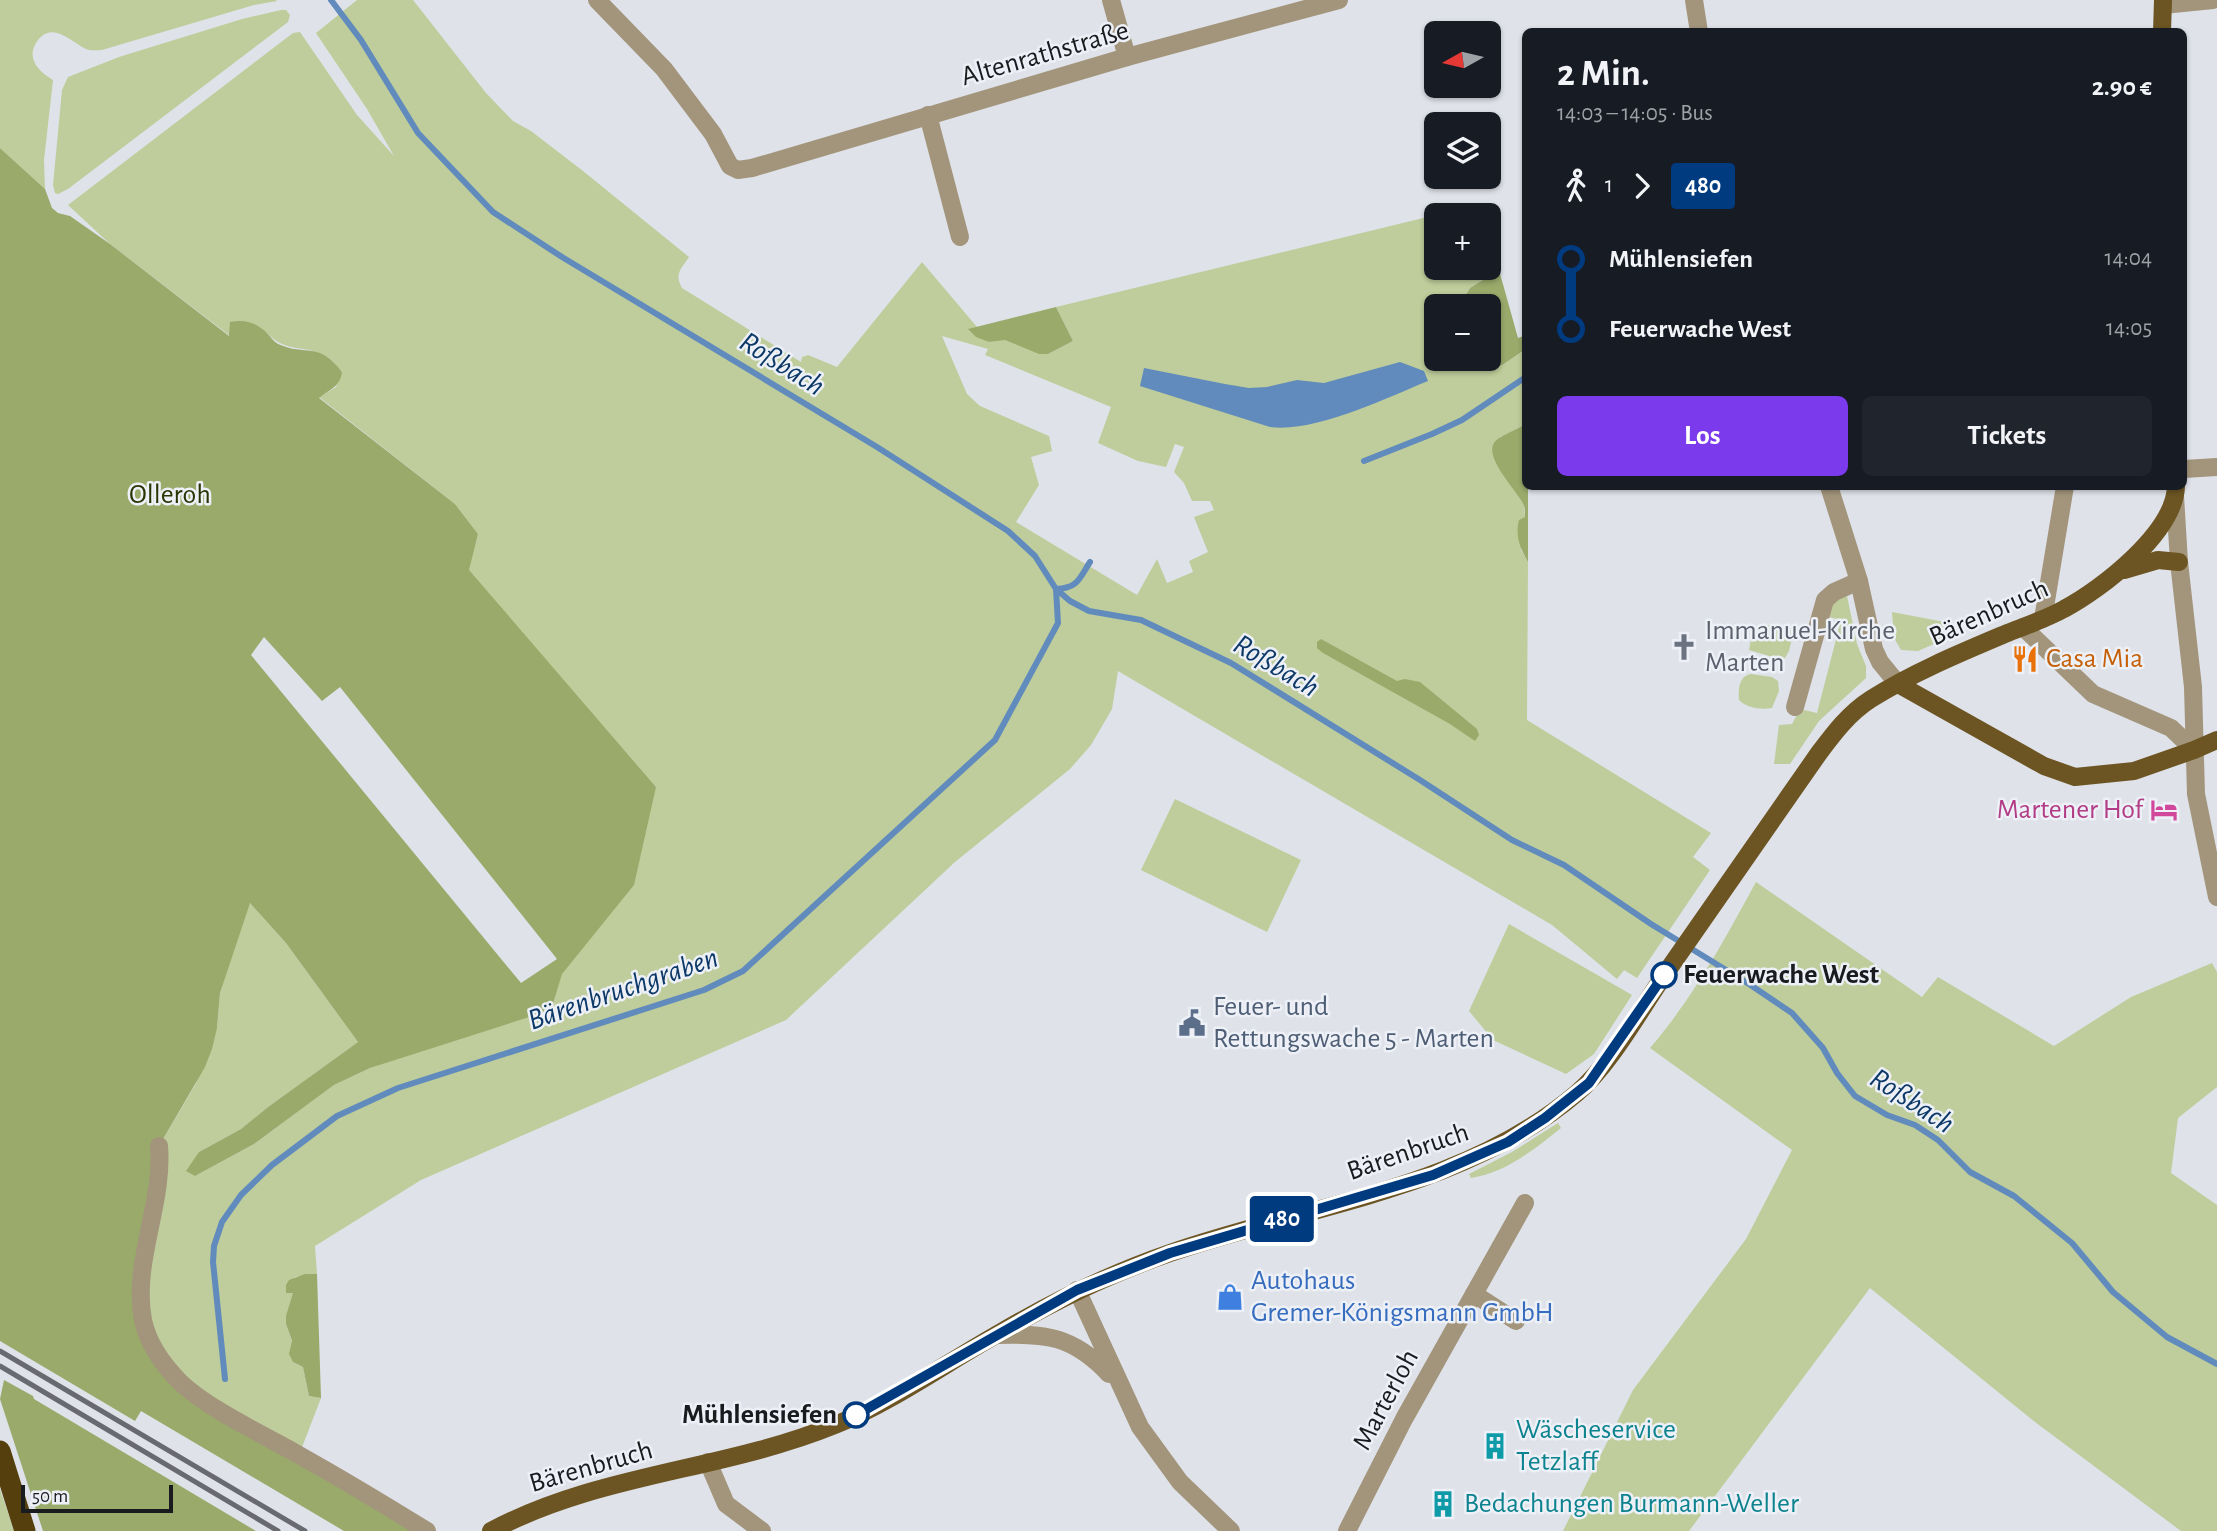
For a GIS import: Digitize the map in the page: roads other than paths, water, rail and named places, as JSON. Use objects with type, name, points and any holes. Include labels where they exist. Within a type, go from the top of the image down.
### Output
[{"type":"highway","points":[[0,1451],[24,1531]]},
{"type":"main road","points":[[2162,28],[2163,3]]},
{"type":"main road","name":"Bärenbruch","points":[[2118,573],[2167,518],[2175,491]]},
{"type":"main road","name":"Bärenbruch","points":[[491,1531],[521,1515],[577,1494],[770,1448],[847,1420],[1077,1290],[1170,1253],[1433,1175],[1485,1154],[1545,1118],[1589,1083],[1833,734],[1864,704],[1962,653],[2064,609],[2118,573],[2158,560],[2179,562]]},
{"type":"main road","points":[[1898,684],[2044,766],[2075,777],[2134,771],[2217,740]]},
{"type":"street","name":"Altenrathstraße","points":[[597,0],[664,69],[713,134],[730,166],[738,170],[1127,57],[1339,0]]},
{"type":"street","points":[[1111,0],[1127,57]]},
{"type":"street","points":[[1694,0],[1698,28]]},
{"type":"street","points":[[2163,3],[2213,0]]},
{"type":"street","points":[[928,115],[960,237]]},
{"type":"street","points":[[2187,470],[2217,467]]},
{"type":"street","points":[[1830,490],[1859,581],[1874,649],[1880,662],[1898,684]]},
{"type":"street","points":[[2043,619],[2063,490]]},
{"type":"street","points":[[2175,491],[2179,562],[2193,687],[2196,793],[2217,897]]},
{"type":"street","points":[[1796,706],[1825,600],[1834,592],[1859,581]]},
{"type":"street","points":[[2023,626],[2093,694],[2171,728],[2194,750]]},
{"type":"street","points":[[159,1146],[158,1185],[141,1284],[143,1320],[151,1343],[167,1368],[189,1389],[235,1419],[427,1531]]},
{"type":"street","name":"Marterloh","points":[[1347,1531],[1404,1419],[1525,1203]]},
{"type":"street","points":[[1077,1290],[1140,1427],[1188,1491],[1231,1531]]},
{"type":"street","points":[[1474,1294],[1516,1321]]},
{"type":"street","points":[[996,1335],[1028,1334],[1057,1339],[1095,1360],[1118,1383]]},
{"type":"street","points":[[708,1462],[726,1503],[762,1531]]},
{"type":"water","points":[[1400,362],[1424,371],[1428,381],[1329,420],[1288,427],[1270,427],[1140,386],[1144,368],[1249,388],[1297,380],[1324,383]]},
{"type":"waterway","name":"Roßbach","points":[[331,0],[361,40],[418,133],[493,212],[562,257],[877,447],[1008,531],[1035,556],[1056,589],[1070,601],[1089,611],[1141,620],[1231,663],[1512,840],[1564,865],[1651,924],[1749,984],[1792,1013],[1823,1048],[1837,1073],[1855,1096],[1887,1115],[1915,1125],[1938,1140],[1970,1172],[2014,1196],[2072,1243],[2113,1292],[2167,1337],[2217,1364]]},
{"type":"waterway","points":[[1364,461],[1462,420],[1522,380]]},
{"type":"waterway","points":[[1056,589],[1074,584],[1090,562]]},
{"type":"waterway","name":"Bärenbruchgraben","points":[[225,1379],[213,1262],[214,1246],[222,1222],[241,1195],[272,1165],[337,1116],[398,1088],[704,990],[743,971],[995,740],[1058,623],[1056,589]]},
{"type":"railway","points":[[0,1351],[305,1531]]},
{"type":"railway","points":[[0,1366],[278,1531]]},
{"type":"place","name":"Immanuel-Kirche Marten","points":[[1684,647]]},
{"type":"place","name":"Casa Mia","points":[[2025,659]]},
{"type":"place","name":"Martener Hof","points":[[2164,810]]},
{"type":"place","name":"Feuerwache West","points":[[1664,975]]},
{"type":"place","name":"Feuer- und Rettungswache 5 - Marten","points":[[1192,1023]]},
{"type":"place","name":"Autohaus Gremer-Königsmann GmbH","points":[[1230,1297]]},
{"type":"place","name":"Mühlensiefen","points":[[856,1415]]},
{"type":"place","name":"Wäscheservice Tetzlaff","points":[[1495,1446]]},
{"type":"place","name":"Bedachungen Burmann-Weller","points":[[1443,1504]]},
{"type":"park label","name":"Olleroh","points":[[170,495]]}]
